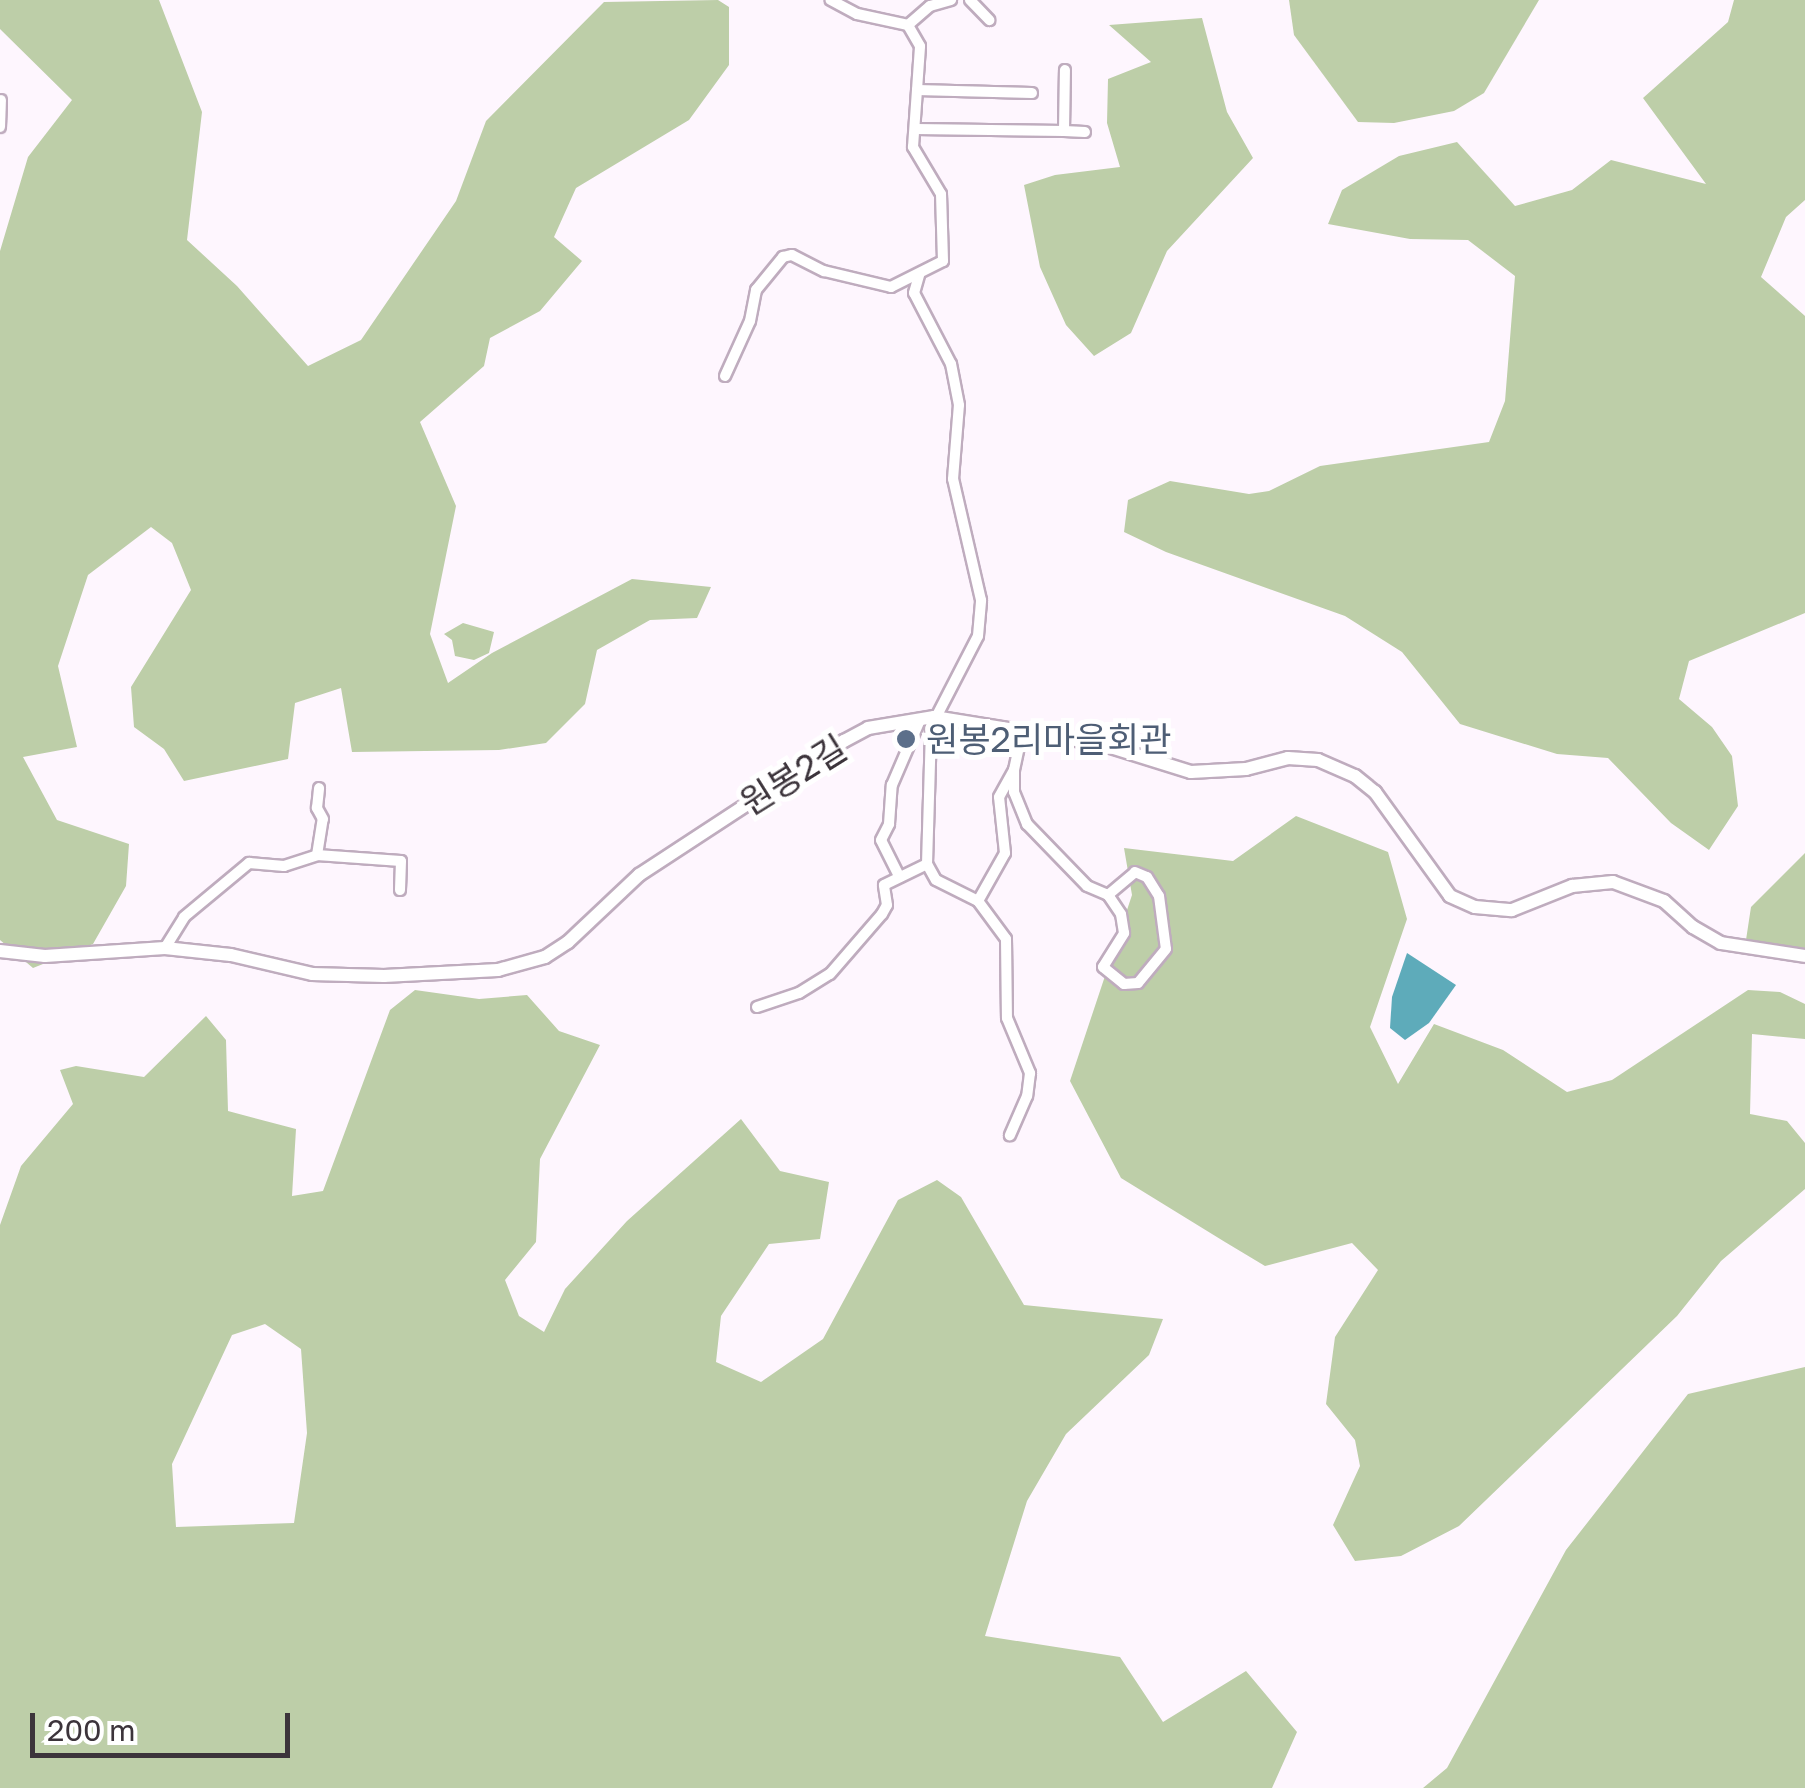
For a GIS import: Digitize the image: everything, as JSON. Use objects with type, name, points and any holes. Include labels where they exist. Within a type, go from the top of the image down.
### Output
[{"type":"main road","name":"원봉2길","points":[[0,951],[31,956],[165,948],[231,955],[312,974],[485,972],[544,957],[578,934],[640,875],[868,728],[927,718],[1101,744],[1191,772],[1246,769],[1288,758],[1318,760],[1355,776],[1375,792],[1450,896],[1474,907],[1512,910],[1572,886],[1613,882],[1649,892],[1705,936],[1736,946],[1805,956]]},
{"type":"street","points":[[725,376],[750,321],[756,290],[783,257],[792,255],[824,271],[891,286],[943,261],[941,194],[913,148],[920,46],[908,25],[857,14],[831,0]]},
{"type":"street","points":[[908,25],[930,6],[951,0]]},
{"type":"street","points":[[970,0],[989,20]]},
{"type":"street","points":[[1064,131],[1065,70]]},
{"type":"street","points":[[917,90],[1032,92]]},
{"type":"street","points":[[0,127],[2,100]]},
{"type":"street","points":[[916,129],[1086,132]]},
{"type":"street","points":[[899,876],[882,840],[889,824],[892,785],[927,718],[971,653],[981,600],[953,479],[959,405],[955,382],[914,293],[918,275]]},
{"type":"street","points":[[927,718],[927,864],[936,880],[978,901],[1006,939],[1007,1018],[1030,1073],[1027,1096],[1010,1135]]},
{"type":"street","points":[[1022,732],[1014,792],[1027,824],[1088,886],[1108,894],[1121,914],[1124,934],[1103,967],[1124,984],[1138,983],[1166,949],[1159,896],[1148,877],[1136,872],[1108,894]]},
{"type":"street","points":[[978,901],[1005,853],[999,798],[1014,770]]},
{"type":"street","points":[[317,855],[323,819],[317,808],[319,788]]},
{"type":"street","points":[[165,948],[184,917],[239,867],[260,863],[284,866],[317,855],[401,860],[400,890]]},
{"type":"street","points":[[758,1007],[799,993],[830,974],[882,914],[887,905],[884,886],[927,864]]},
{"type":"green space","points":[[0,0],[159,0],[202,112],[187,240],[237,286],[308,366],[361,340],[456,201],[486,121],[604,2],[718,0],[729,7],[729,65],[689,120],[576,188],[554,237],[582,261],[540,311],[490,338],[484,366],[420,422],[456,506],[430,634],[448,683],[492,653],[632,579],[711,587],[697,618],[650,620],[597,650],[585,704],[546,743],[499,750],[352,752],[341,688],[295,703],[288,759],[184,781],[164,749],[134,727],[131,687],[191,590],[172,543],[151,527],[88,575],[58,666],[77,747],[23,757],[57,820],[129,844],[126,886],[93,944],[33,968],[0,940],[0,251],[28,157],[72,100],[0,29]]},
{"type":"green space","points":[[1289,0],[1539,0],[1484,93],[1454,111],[1394,123],[1358,122],[1294,35]]},
{"type":"green space","points":[[1734,0],[1805,0],[1805,200],[1786,217],[1761,277],[1805,316],[1805,613],[1689,661],[1679,699],[1712,727],[1732,756],[1738,806],[1709,850],[1671,823],[1608,758],[1557,754],[1460,724],[1402,652],[1345,616],[1166,552],[1124,532],[1128,500],[1170,481],[1249,494],[1269,491],[1320,466],[1489,442],[1505,401],[1515,276],[1468,240],[1410,239],[1328,224],[1342,190],[1399,156],[1457,142],[1515,206],[1572,190],[1611,160],[1706,184],[1643,98],[1728,22]]},
{"type":"green space","points":[[1202,18],[1227,112],[1253,158],[1167,251],[1131,333],[1094,356],[1066,325],[1040,267],[1024,185],[1055,175],[1120,167],[1107,123],[1108,79],[1151,62],[1109,25]]},
{"type":"green space","points":[[463,623],[494,632],[489,653],[474,660],[455,656],[452,640],[444,634]]},
{"type":"green space","points":[[1296,816],[1388,852],[1407,919],[1370,1027],[1398,1084],[1434,1024],[1503,1050],[1567,1092],[1612,1080],[1748,990],[1780,992],[1805,1004],[1805,1039],[1752,1034],[1750,1114],[1787,1121],[1805,1143],[1805,1189],[1721,1261],[1677,1316],[1459,1526],[1401,1556],[1355,1561],[1333,1525],[1360,1466],[1355,1440],[1326,1404],[1335,1337],[1378,1270],[1352,1243],[1265,1266],[1225,1242],[1121,1178],[1070,1081],[1132,895],[1124,848],[1233,861]]},
{"type":"green space","points":[[1805,853],[1805,948],[1746,940],[1751,907]]},
{"type":"green space","points":[[415,990],[479,999],[527,995],[559,1031],[600,1045],[540,1159],[536,1242],[505,1280],[519,1316],[544,1332],[565,1289],[627,1221],[741,1119],[780,1171],[829,1182],[820,1239],[769,1244],[721,1316],[716,1362],[761,1382],[823,1339],[898,1200],[937,1180],[961,1197],[1024,1305],[1163,1319],[1149,1355],[1066,1434],[1027,1501],[985,1636],[1120,1657],[1163,1722],[1246,1671],[1297,1732],[1272,1788],[0,1788],[0,1225],[21,1166],[73,1104],[60,1070],[76,1066],[144,1077],[206,1016],[226,1040],[228,1111],[296,1129],[292,1196],[323,1191],[390,1010]],"holes":[[[265,1324],[301,1349],[307,1433],[294,1523],[176,1527],[172,1464],[232,1335]]]},
{"type":"green space","points":[[1805,1367],[1805,1788],[1423,1788],[1447,1768],[1566,1550],[1688,1394]]},
{"type":"water","points":[[1407,953],[1456,985],[1429,1023],[1405,1040],[1390,1028],[1392,997]]},
{"type":"place","name":"원봉2리마을회관","points":[[906,739]]}]
